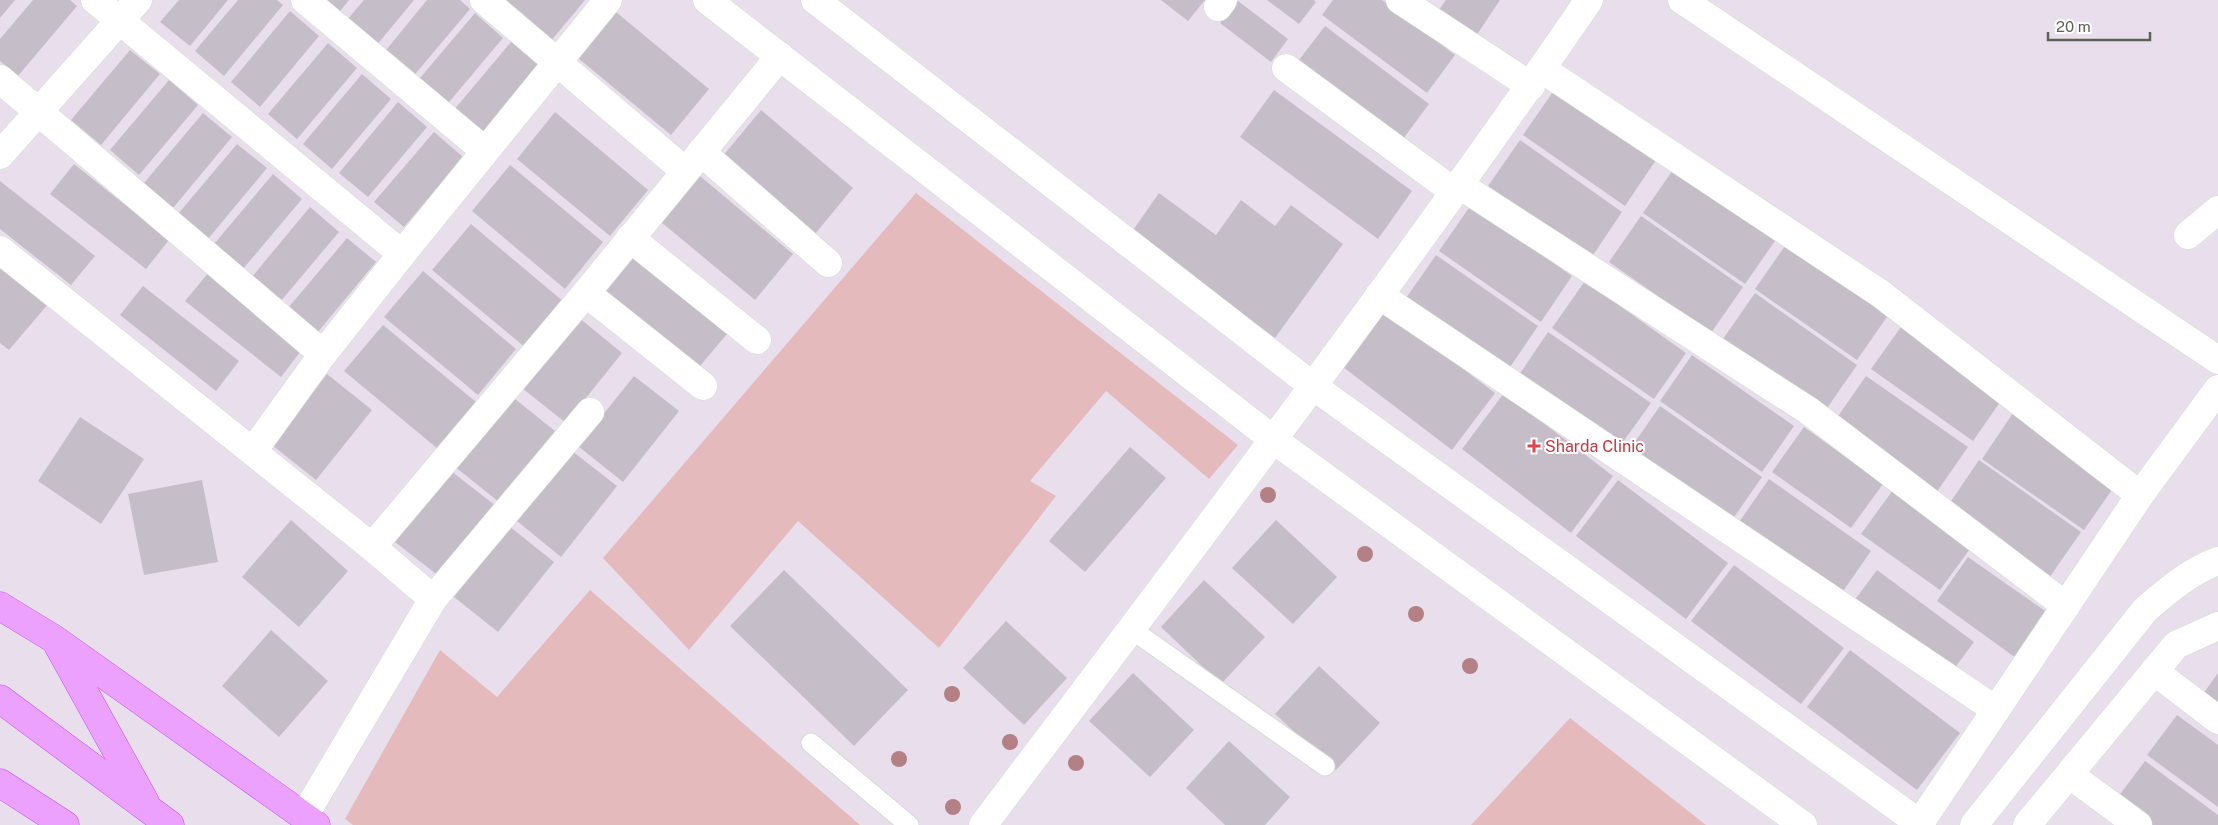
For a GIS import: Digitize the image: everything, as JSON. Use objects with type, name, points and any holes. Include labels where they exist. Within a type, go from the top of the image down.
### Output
[{"type":"main road","points":[[0,606],[54,639],[310,820]]},
{"type":"main road","points":[[54,639],[160,817]]},
{"type":"main road","points":[[0,699],[160,817]]},
{"type":"main road","points":[[0,783],[65,825]]},
{"type":"street","points":[[95,0],[402,254]]},
{"type":"street","points":[[0,155],[138,0]]},
{"type":"street","points":[[305,0],[485,151]]},
{"type":"street","points":[[484,0],[557,64],[693,162],[828,263]]},
{"type":"street","points":[[253,451],[323,354],[608,0]]},
{"type":"street","points":[[707,0],[1274,440],[1804,825]]},
{"type":"street","points":[[815,0],[1313,386],[1921,824],[2140,495],[2218,389]]},
{"type":"street","points":[[1400,0],[1537,77],[1881,294],[2140,495]]},
{"type":"street","points":[[983,825],[1274,440],[1537,77],[1589,0]]},
{"type":"street","points":[[1682,0],[2218,360]]},
{"type":"street","points":[[372,547],[586,293],[780,56]]},
{"type":"street","points":[[1286,68],[1456,188],[1809,411],[2066,606]]},
{"type":"street","points":[[0,79],[40,111],[323,354]]},
{"type":"street","points":[[2188,235],[2218,210]]},
{"type":"street","points":[[630,238],[757,340]]},
{"type":"street","points":[[0,250],[253,451],[433,599]]},
{"type":"street","points":[[586,293],[703,386]]},
{"type":"street","points":[[1379,295],[1996,710]]},
{"type":"street","points":[[310,820],[433,599],[590,412]]},
{"type":"street","points":[[1974,825],[2145,610],[2170,589],[2204,566],[2218,561]]},
{"type":"street","points":[[2027,825],[2176,645],[2218,626]]},
{"type":"street","points":[[2154,671],[2218,720]]},
{"type":"street","points":[[2070,775],[2138,825]]},
{"type":"lane","points":[[1131,629],[1325,766]]},
{"type":"lane","points":[[811,743],[908,825]]},
{"type":"shaded area","points":[[916,193],[1238,445],[1209,479],[1106,391],[1030,481],[1056,496],[939,648],[798,521],[689,650],[603,558]]},
{"type":"shaded area","points":[[590,590],[860,825],[353,825],[345,819],[440,650],[497,697]]},
{"type":"shaded area","points":[[1570,718],[1706,825],[1471,825]]},
{"type":"building","points":[[0,0],[15,0],[0,18]]},
{"type":"building","points":[[33,0],[70,0],[77,6],[18,76],[0,61],[0,39]]},
{"type":"building","points":[[179,0],[228,0],[190,46],[160,22]]},
{"type":"building","points":[[238,0],[277,0],[283,5],[224,76],[195,51]]},
{"type":"building","points":[[319,0],[349,0],[337,15]]},
{"type":"building","points":[[364,0],[414,0],[376,46],[346,21]]},
{"type":"building","points":[[427,0],[460,0],[470,9],[411,79],[382,55]]},
{"type":"building","points":[[501,0],[585,0],[550,42]]},
{"type":"building","points":[[1161,0],[1205,0],[1188,21]]},
{"type":"building","points":[[1267,0],[1314,0],[1316,2],[1299,24]]},
{"type":"building","points":[[1333,0],[1382,0],[1455,55],[1427,93],[1322,15]]},
{"type":"building","points":[[1446,0],[1500,0],[1474,39],[1436,14]]},
{"type":"building","points":[[1238,1],[1288,39],[1271,62],[1220,23]]},
{"type":"building","points":[[290,11],[319,36],[260,107],[231,82]]},
{"type":"building","points":[[616,12],[709,89],[671,135],[578,58]]},
{"type":"building","points":[[475,13],[503,38],[444,108],[415,84]]},
{"type":"building","points":[[1325,26],[1429,104],[1400,143],[1296,64]]},
{"type":"building","points":[[512,41],[541,66],[481,136],[453,111]]},
{"type":"building","points":[[328,43],[357,68],[297,139],[268,114]]},
{"type":"building","points":[[130,50],[160,74],[101,145],[71,120]]},
{"type":"building","points":[[362,74],[391,99],[332,169],[303,144]]},
{"type":"building","points":[[169,80],[198,105],[139,175],[110,150]]},
{"type":"building","points":[[1555,89],[1656,160],[1625,206],[1523,135]]},
{"type":"building","points":[[1274,90],[1412,191],[1378,239],[1240,137]]},
{"type":"building","points":[[398,102],[427,127],[368,197],[339,173]]},
{"type":"building","points":[[761,110],[853,188],[815,234],[722,157]]},
{"type":"building","points":[[555,112],[648,190],[610,236],[517,159]]},
{"type":"building","points":[[203,113],[232,137],[173,208],[144,183]]},
{"type":"building","points":[[434,132],[463,157],[404,227],[374,202]]},
{"type":"building","points":[[1520,140],[1622,212],[1591,258],[1488,186]]},
{"type":"building","points":[[237,144],[267,168],[208,239],[178,214]]},
{"type":"building","points":[[74,164],[169,240],[146,269],[50,194]]},
{"type":"building","points":[[510,165],[603,242],[565,289],[472,211]]},
{"type":"building","points":[[1675,167],[1777,238],[1745,284],[1643,213]]},
{"type":"building","points":[[273,174],[302,199],[243,269],[214,244]]},
{"type":"building","points":[[700,176],[793,254],[755,300],[661,222]]},
{"type":"building","points":[[0,181],[95,256],[71,285],[0,229]]},
{"type":"building","points":[[1159,193],[1216,235],[1241,200],[1275,226],[1291,205],[1343,244],[1275,338],[1131,233]]},
{"type":"building","points":[[1471,205],[1572,276],[1541,322],[1439,251]]},
{"type":"building","points":[[310,207],[339,232],[280,302],[251,278]]},
{"type":"building","points":[[1641,216],[1743,287],[1711,333],[1609,262]]},
{"type":"building","points":[[471,224],[564,302],[526,348],[432,270]]},
{"type":"building","points":[[347,238],[376,262],[317,333],[288,308]]},
{"type":"building","points":[[1787,243],[1889,314],[1857,360],[1755,289]]},
{"type":"building","points":[[640,249],[733,327],[694,373],[602,295]]},
{"type":"building","points":[[1436,255],[1538,326],[1506,373],[1404,301]]},
{"type":"building","points":[[0,264],[48,304],[9,350],[0,343]]},
{"type":"building","points":[[423,271],[516,349],[478,395],[384,317]]},
{"type":"building","points":[[209,272],[304,347],[281,377],[185,301]]},
{"type":"building","points":[[1585,281],[1686,353],[1654,399],[1552,328]]},
{"type":"building","points":[[143,286],[239,361],[216,391],[120,315]]},
{"type":"building","points":[[1755,293],[1857,365],[1825,411],[1723,339]]},
{"type":"building","points":[[1385,310],[1495,393],[1452,450],[1343,367]]},
{"type":"building","points":[[578,317],[622,353],[566,423],[522,388]]},
{"type":"building","points":[[1903,324],[2005,395],[1973,441],[1871,369]]},
{"type":"building","points":[[383,325],[476,402],[438,449],[344,371]]},
{"type":"building","points":[[1548,332],[1651,403],[1618,449],[1517,378]]},
{"type":"building","points":[[1692,355],[1794,426],[1762,472],[1660,401]]},
{"type":"building","points":[[327,374],[372,410],[316,480],[272,445]]},
{"type":"building","points":[[634,376],[679,411],[623,482],[578,446]]},
{"type":"building","points":[[1866,376],[1968,447],[1936,493],[1834,422]]},
{"type":"building","points":[[1504,393],[1613,476],[1571,533],[1462,449]]},
{"type":"building","points":[[510,395],[555,431],[499,502],[454,466]]},
{"type":"building","points":[[1660,406],[1762,477],[1730,523],[1628,452]]},
{"type":"building","points":[[2013,413],[2116,484],[2084,530],[1982,459]]},
{"type":"building","points":[[80,417],[144,459],[101,524],[38,481]]},
{"type":"building","points":[[1804,427],[1883,484],[1851,528],[1772,472]]},
{"type":"building","points":[[1130,447],[1166,478],[1085,572],[1049,541]]},
{"type":"building","points":[[572,451],[617,486],[561,557],[517,521]]},
{"type":"building","points":[[1979,460],[2081,532],[2049,578],[1947,507]]},
{"type":"building","points":[[451,471],[496,506],[440,577],[395,542]]},
{"type":"building","points":[[1769,479],[1871,551],[1839,597],[1737,525]]},
{"type":"building","points":[[202,480],[218,562],[144,575],[128,494]]},
{"type":"building","points":[[1618,480],[1728,563],[1686,619],[1576,536]]},
{"type":"building","points":[[1893,490],[1972,546],[1940,590],[1861,534]]},
{"type":"building","points":[[291,520],[348,571],[299,627],[242,577]]},
{"type":"building","points":[[1276,520],[1337,577],[1293,624],[1232,568]]},
{"type":"building","points":[[509,526],[554,562],[498,632],[454,597]]},
{"type":"building","points":[[1968,557],[2048,613],[2016,658],[1937,601]]},
{"type":"building","points":[[1734,565],[1844,648],[1801,704],[1691,621]]},
{"type":"building","points":[[784,570],[908,690],[854,746],[730,626]]},
{"type":"building","points":[[1877,570],[1974,642],[1951,673],[1854,601]]},
{"type":"building","points":[[1204,580],[1265,637],[1221,684],[1161,627]]},
{"type":"building","points":[[1006,621],[1067,678],[1024,725],[963,668]]},
{"type":"building","points":[[271,630],[328,681],[279,737],[222,686]]},
{"type":"building","points":[[1850,650],[1960,733],[1917,790],[1807,707]]},
{"type":"building","points":[[1319,666],[1380,723],[1336,770],[1275,714]]},
{"type":"building","points":[[1133,673],[1194,730],[1150,777],[1089,721]]},
{"type":"building","points":[[2218,673],[2218,716],[2198,701]]},
{"type":"building","points":[[2177,715],[2218,745],[2218,807],[2147,755]]},
{"type":"building","points":[[1229,741],[1290,797],[1265,825],[1225,825],[1186,788]]},
{"type":"building","points":[[2145,761],[2218,815],[2218,825],[2147,825],[2115,801]]},
{"type":"place","name":"Sharda Clinic","points":[[1534,446]]}]
